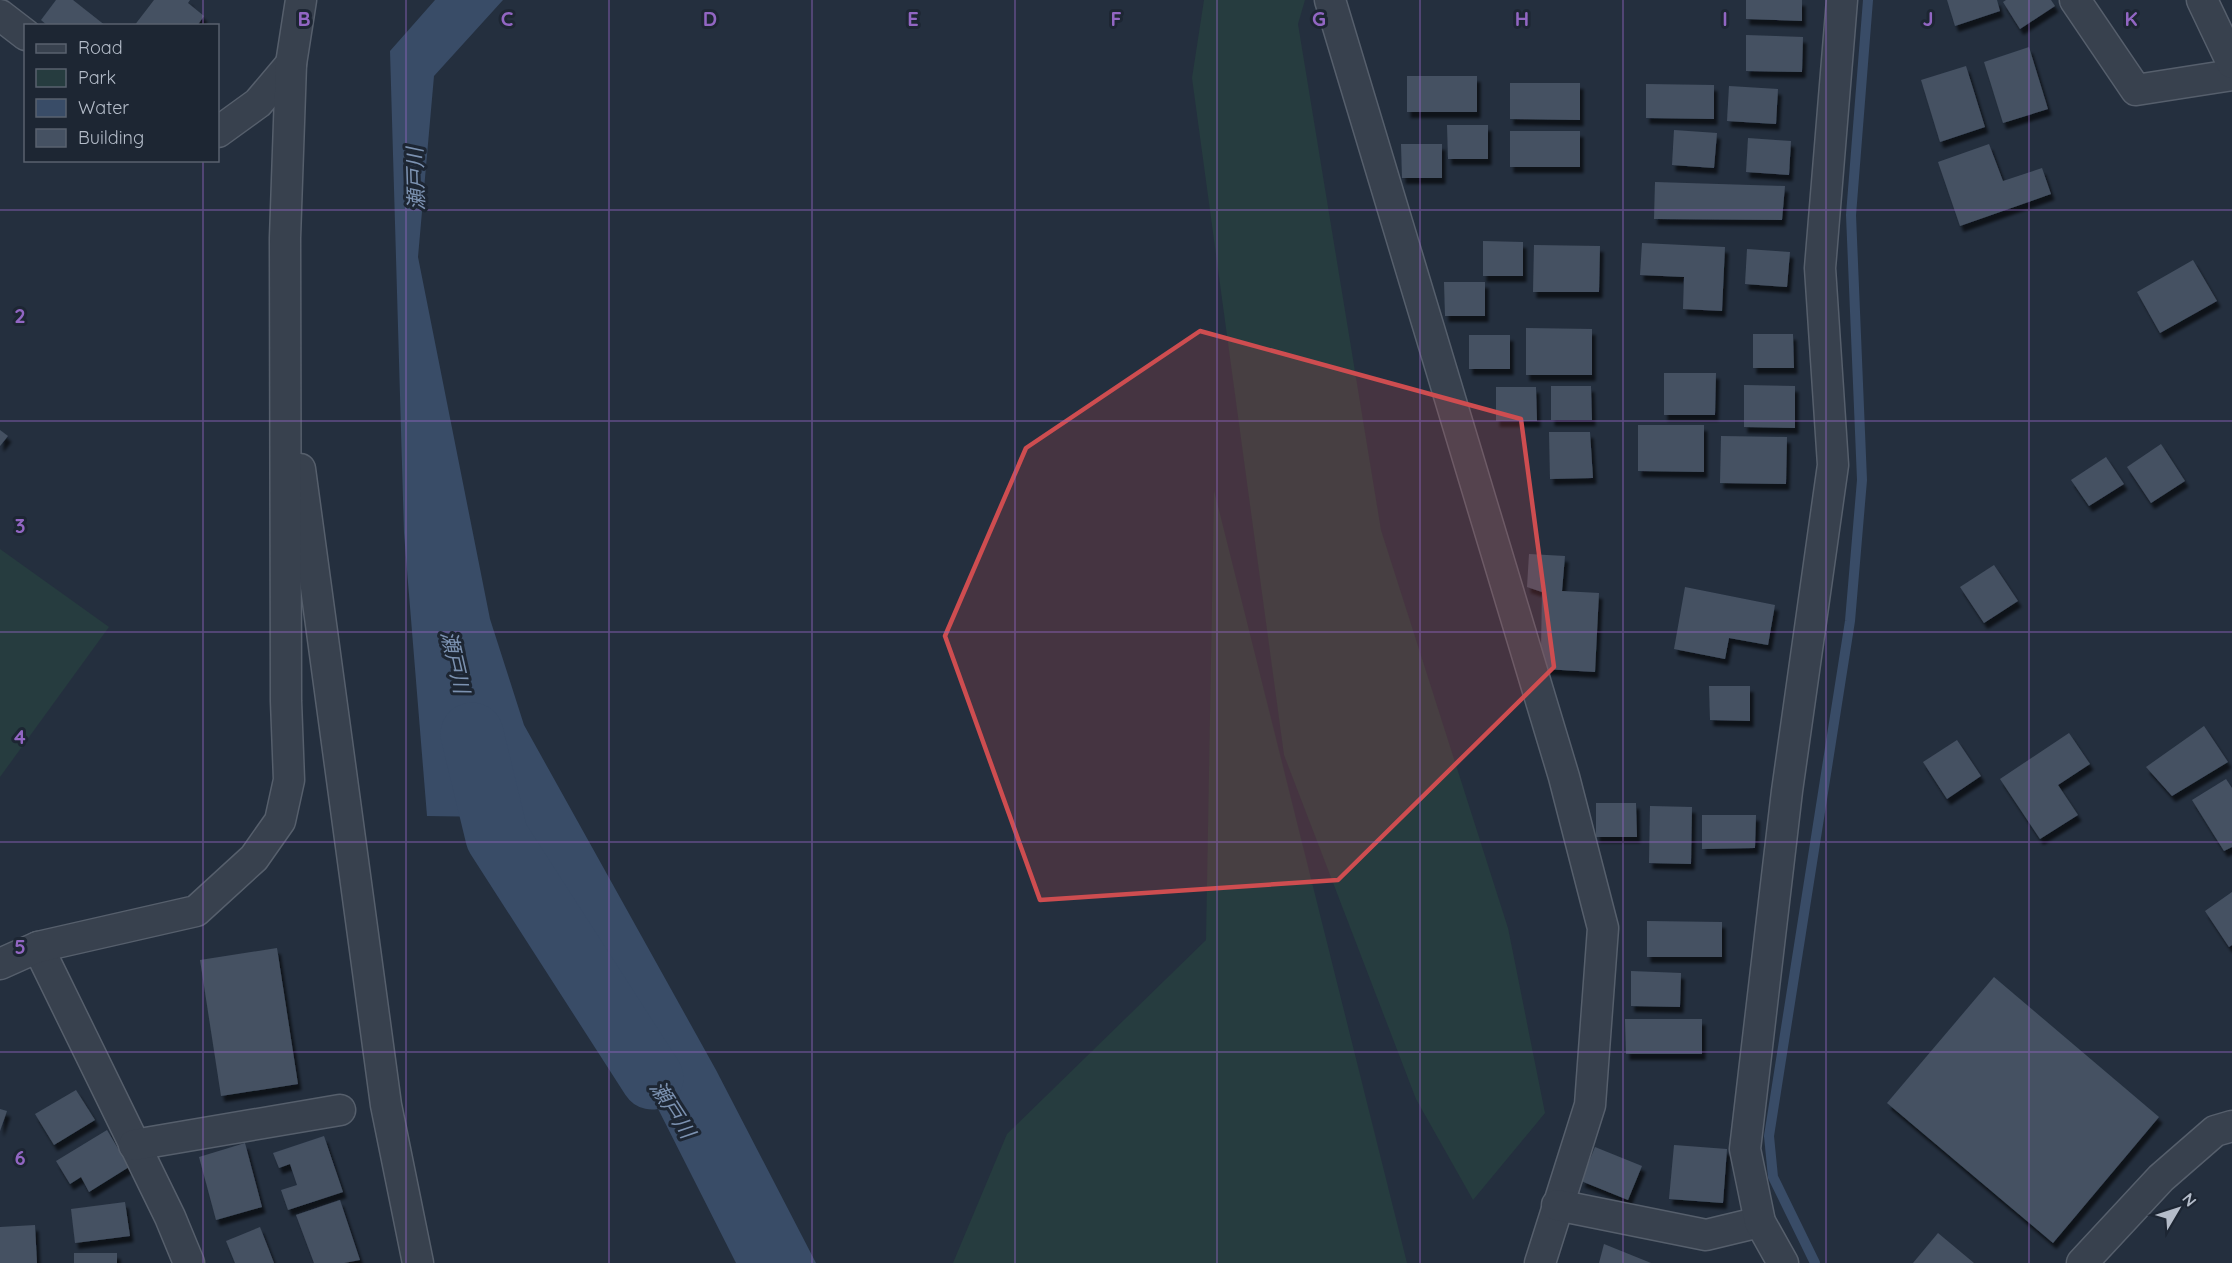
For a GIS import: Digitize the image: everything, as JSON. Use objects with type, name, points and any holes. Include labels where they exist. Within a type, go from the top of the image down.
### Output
[{"type":"street","points":[[0,964],[38,947],[196,911],[254,858],[280,821],[289,780],[286,701],[285,238],[291,64],[301,0]]},
{"type":"street","points":[[1330,0],[1564,777],[1603,928],[1590,1105],[1539,1263]]},
{"type":"street","points":[[1783,1263],[1760,1222],[1745,1149],[1787,791],[1833,465],[1820,268],[1842,0]]},
{"type":"street","points":[[2075,0],[2136,90],[2232,75]]},
{"type":"street","points":[[2202,0],[2232,63]]},
{"type":"street","points":[[0,15],[24,33]]},
{"type":"street","points":[[219,131],[258,103],[291,64]]},
{"type":"street","points":[[284,350],[386,1105],[418,1263]]},
{"type":"street","points":[[38,947],[170,1217],[189,1263]]},
{"type":"street","points":[[134,1144],[339,1110]]},
{"type":"street","points":[[2082,1263],[2161,1178],[2215,1131],[2232,1126]]},
{"type":"street","points":[[1557,1205],[1706,1235],[1760,1222]]},
{"type":"highlighted area","points":[[1200,331],[1521,419],[1554,667],[1338,880],[1040,900],[945,636],[1026,448]]},
{"type":"green space","points":[[1204,0],[1305,0],[1298,24],[1381,530],[1508,928],[1545,1113],[1473,1200],[1416,1099],[1284,755],[1192,78]]},
{"type":"green space","points":[[1214,490],[1407,1263],[953,1263],[1007,1134],[1206,940]]},
{"type":"green space","points":[[0,549],[109,627],[0,777]]},
{"type":"water","points":[[435,0],[503,0],[434,76],[418,257],[490,619],[524,725],[716,1070],[816,1263],[736,1263],[606,1006],[492,817],[427,816],[404,533],[390,51]]},
{"type":"building","points":[[56,0],[73,0],[103,24],[46,24],[41,20]]},
{"type":"building","points":[[154,0],[190,0],[188,3],[204,16],[198,24],[136,24]]},
{"type":"building","points":[[1746,0],[1802,0],[1802,21],[1746,19]]},
{"type":"building","points":[[1947,0],[1997,0],[2000,11],[1955,26]]},
{"type":"building","points":[[2006,0],[2051,0],[2055,6],[2020,29],[2003,2]]},
{"type":"building","points":[[1746,35],[1803,37],[1802,72],[1746,71]]},
{"type":"building","points":[[2029,47],[2048,109],[2003,123],[1984,62]]},
{"type":"building","points":[[1966,66],[1985,127],[1940,142],[1921,80]]},
{"type":"building","points":[[1407,76],[1477,76],[1477,112],[1407,112]]},
{"type":"building","points":[[1510,83],[1580,83],[1580,120],[1510,119]]},
{"type":"building","points":[[1646,84],[1714,85],[1714,119],[1646,118]]},
{"type":"building","points":[[1729,86],[1778,89],[1776,124],[1727,121]]},
{"type":"building","points":[[1447,125],[1488,125],[1488,159],[1448,159]]},
{"type":"building","points":[[1674,130],[1717,133],[1714,168],[1672,165]]},
{"type":"building","points":[[1510,131],[1580,131],[1580,167],[1510,167]]},
{"type":"building","points":[[1748,138],[1791,141],[1789,175],[1746,172]]},
{"type":"building","points":[[1401,144],[1442,144],[1442,178],[1402,178]]},
{"type":"building","points":[[1989,144],[2003,181],[2042,168],[2051,194],[1960,226],[1938,162]]},
{"type":"building","points":[[1655,182],[1785,186],[1782,220],[1654,219]]},
{"type":"building","points":[[1483,241],[1523,242],[1523,276],[1483,276]]},
{"type":"building","points":[[1642,243],[1725,247],[1722,311],[1683,309],[1684,277],[1640,275]]},
{"type":"building","points":[[1534,245],[1600,246],[1599,292],[1533,292]]},
{"type":"building","points":[[1747,249],[1790,252],[1787,287],[1745,284]]},
{"type":"building","points":[[2193,260],[2217,301],[2160,333],[2137,292]]},
{"type":"building","points":[[1444,282],[1485,282],[1485,316],[1445,316]]},
{"type":"building","points":[[1526,328],[1592,329],[1592,375],[1526,375]]},
{"type":"building","points":[[1753,334],[1793,334],[1794,368],[1753,368]]},
{"type":"building","points":[[1469,335],[1510,335],[1510,369],[1469,369]]},
{"type":"building","points":[[1664,373],[1716,373],[1715,415],[1664,415]]},
{"type":"building","points":[[1744,385],[1795,386],[1795,428],[1744,427]]},
{"type":"building","points":[[1551,386],[1591,386],[1592,420],[1551,420]]},
{"type":"building","points":[[1496,387],[1536,387],[1537,421],[1496,421]]},
{"type":"building","points":[[1638,425],[1704,425],[1704,472],[1638,471]]},
{"type":"building","points":[[0,430],[8,436],[0,446]]},
{"type":"building","points":[[1549,432],[1590,432],[1593,478],[1550,479]]},
{"type":"building","points":[[1721,436],[1787,437],[1786,484],[1720,483]]},
{"type":"building","points":[[2161,444],[2185,481],[2151,503],[2127,467]]},
{"type":"building","points":[[2106,457],[2124,484],[2089,506],[2071,480]]},
{"type":"building","points":[[1529,554],[1565,556],[1562,591],[1599,593],[1595,672],[1544,669],[1541,649],[1542,592],[1527,587]]},
{"type":"building","points":[[1994,565],[2018,601],[1984,623],[1960,587]]},
{"type":"building","points":[[1685,587],[1775,605],[1768,645],[1729,638],[1725,659],[1674,649]]},
{"type":"building","points":[[1709,686],[1750,686],[1750,721],[1710,720]]},
{"type":"building","points":[[2204,726],[2228,762],[2172,796],[2146,767]]},
{"type":"building","points":[[2069,733],[2090,764],[2058,785],[2078,815],[2040,839],[2000,779]]},
{"type":"building","points":[[1957,740],[1981,776],[1947,799],[1923,762]]},
{"type":"building","points":[[2226,779],[2232,788],[2232,847],[2224,851],[2192,800]]},
{"type":"building","points":[[1596,803],[1636,803],[1637,837],[1596,837]]},
{"type":"building","points":[[1650,806],[1692,807],[1691,864],[1649,863]]},
{"type":"building","points":[[1702,815],[1756,815],[1755,848],[1702,849]]},
{"type":"building","points":[[2232,892],[2232,945],[2229,947],[2205,911]]},
{"type":"building","points":[[1647,921],[1722,922],[1722,957],[1647,957]]},
{"type":"building","points":[[277,948],[298,1084],[221,1096],[200,960]]},
{"type":"building","points":[[1631,971],[1681,973],[1680,1007],[1631,1006]]},
{"type":"building","points":[[1994,977],[2159,1117],[2053,1243],[1887,1103]]},
{"type":"building","points":[[1625,1019],[1702,1019],[1702,1054],[1626,1054]]},
{"type":"building","points":[[76,1090],[95,1120],[54,1145],[35,1114]]},
{"type":"building","points":[[0,1109],[7,1111],[0,1131]]},
{"type":"building","points":[[107,1130],[129,1167],[89,1192],[81,1177],[70,1184],[56,1161]]},
{"type":"building","points":[[324,1136],[343,1192],[288,1210],[281,1190],[297,1185],[290,1164],[279,1168],[273,1153]]},
{"type":"building","points":[[245,1143],[262,1207],[216,1220],[199,1157]]},
{"type":"building","points":[[1674,1145],[1727,1149],[1723,1203],[1669,1199]]},
{"type":"building","points":[[1595,1147],[1642,1166],[1628,1200],[1581,1181]]},
{"type":"building","points":[[340,1200],[360,1260],[344,1263],[314,1263],[296,1215]]},
{"type":"building","points":[[125,1202],[130,1236],[75,1243],[71,1209]]},
{"type":"building","points":[[35,1225],[37,1263],[0,1263],[0,1227]]},
{"type":"building","points":[[260,1227],[274,1263],[235,1263],[226,1241]]},
{"type":"building","points":[[1938,1233],[1974,1263],[1913,1263]]},
{"type":"building","points":[[1604,1244],[1651,1263],[1599,1263]]},
{"type":"building","points":[[74,1253],[117,1253],[117,1263],[74,1263]]},
{"type":"waterway","points":[[1815,1263],[1773,1177],[1769,1136],[1850,621],[1862,480],[1851,215],[1868,0]]},
{"type":"waterway","name":"瀬戸川","points":[[472,734],[497,837],[652,1078]]}]
